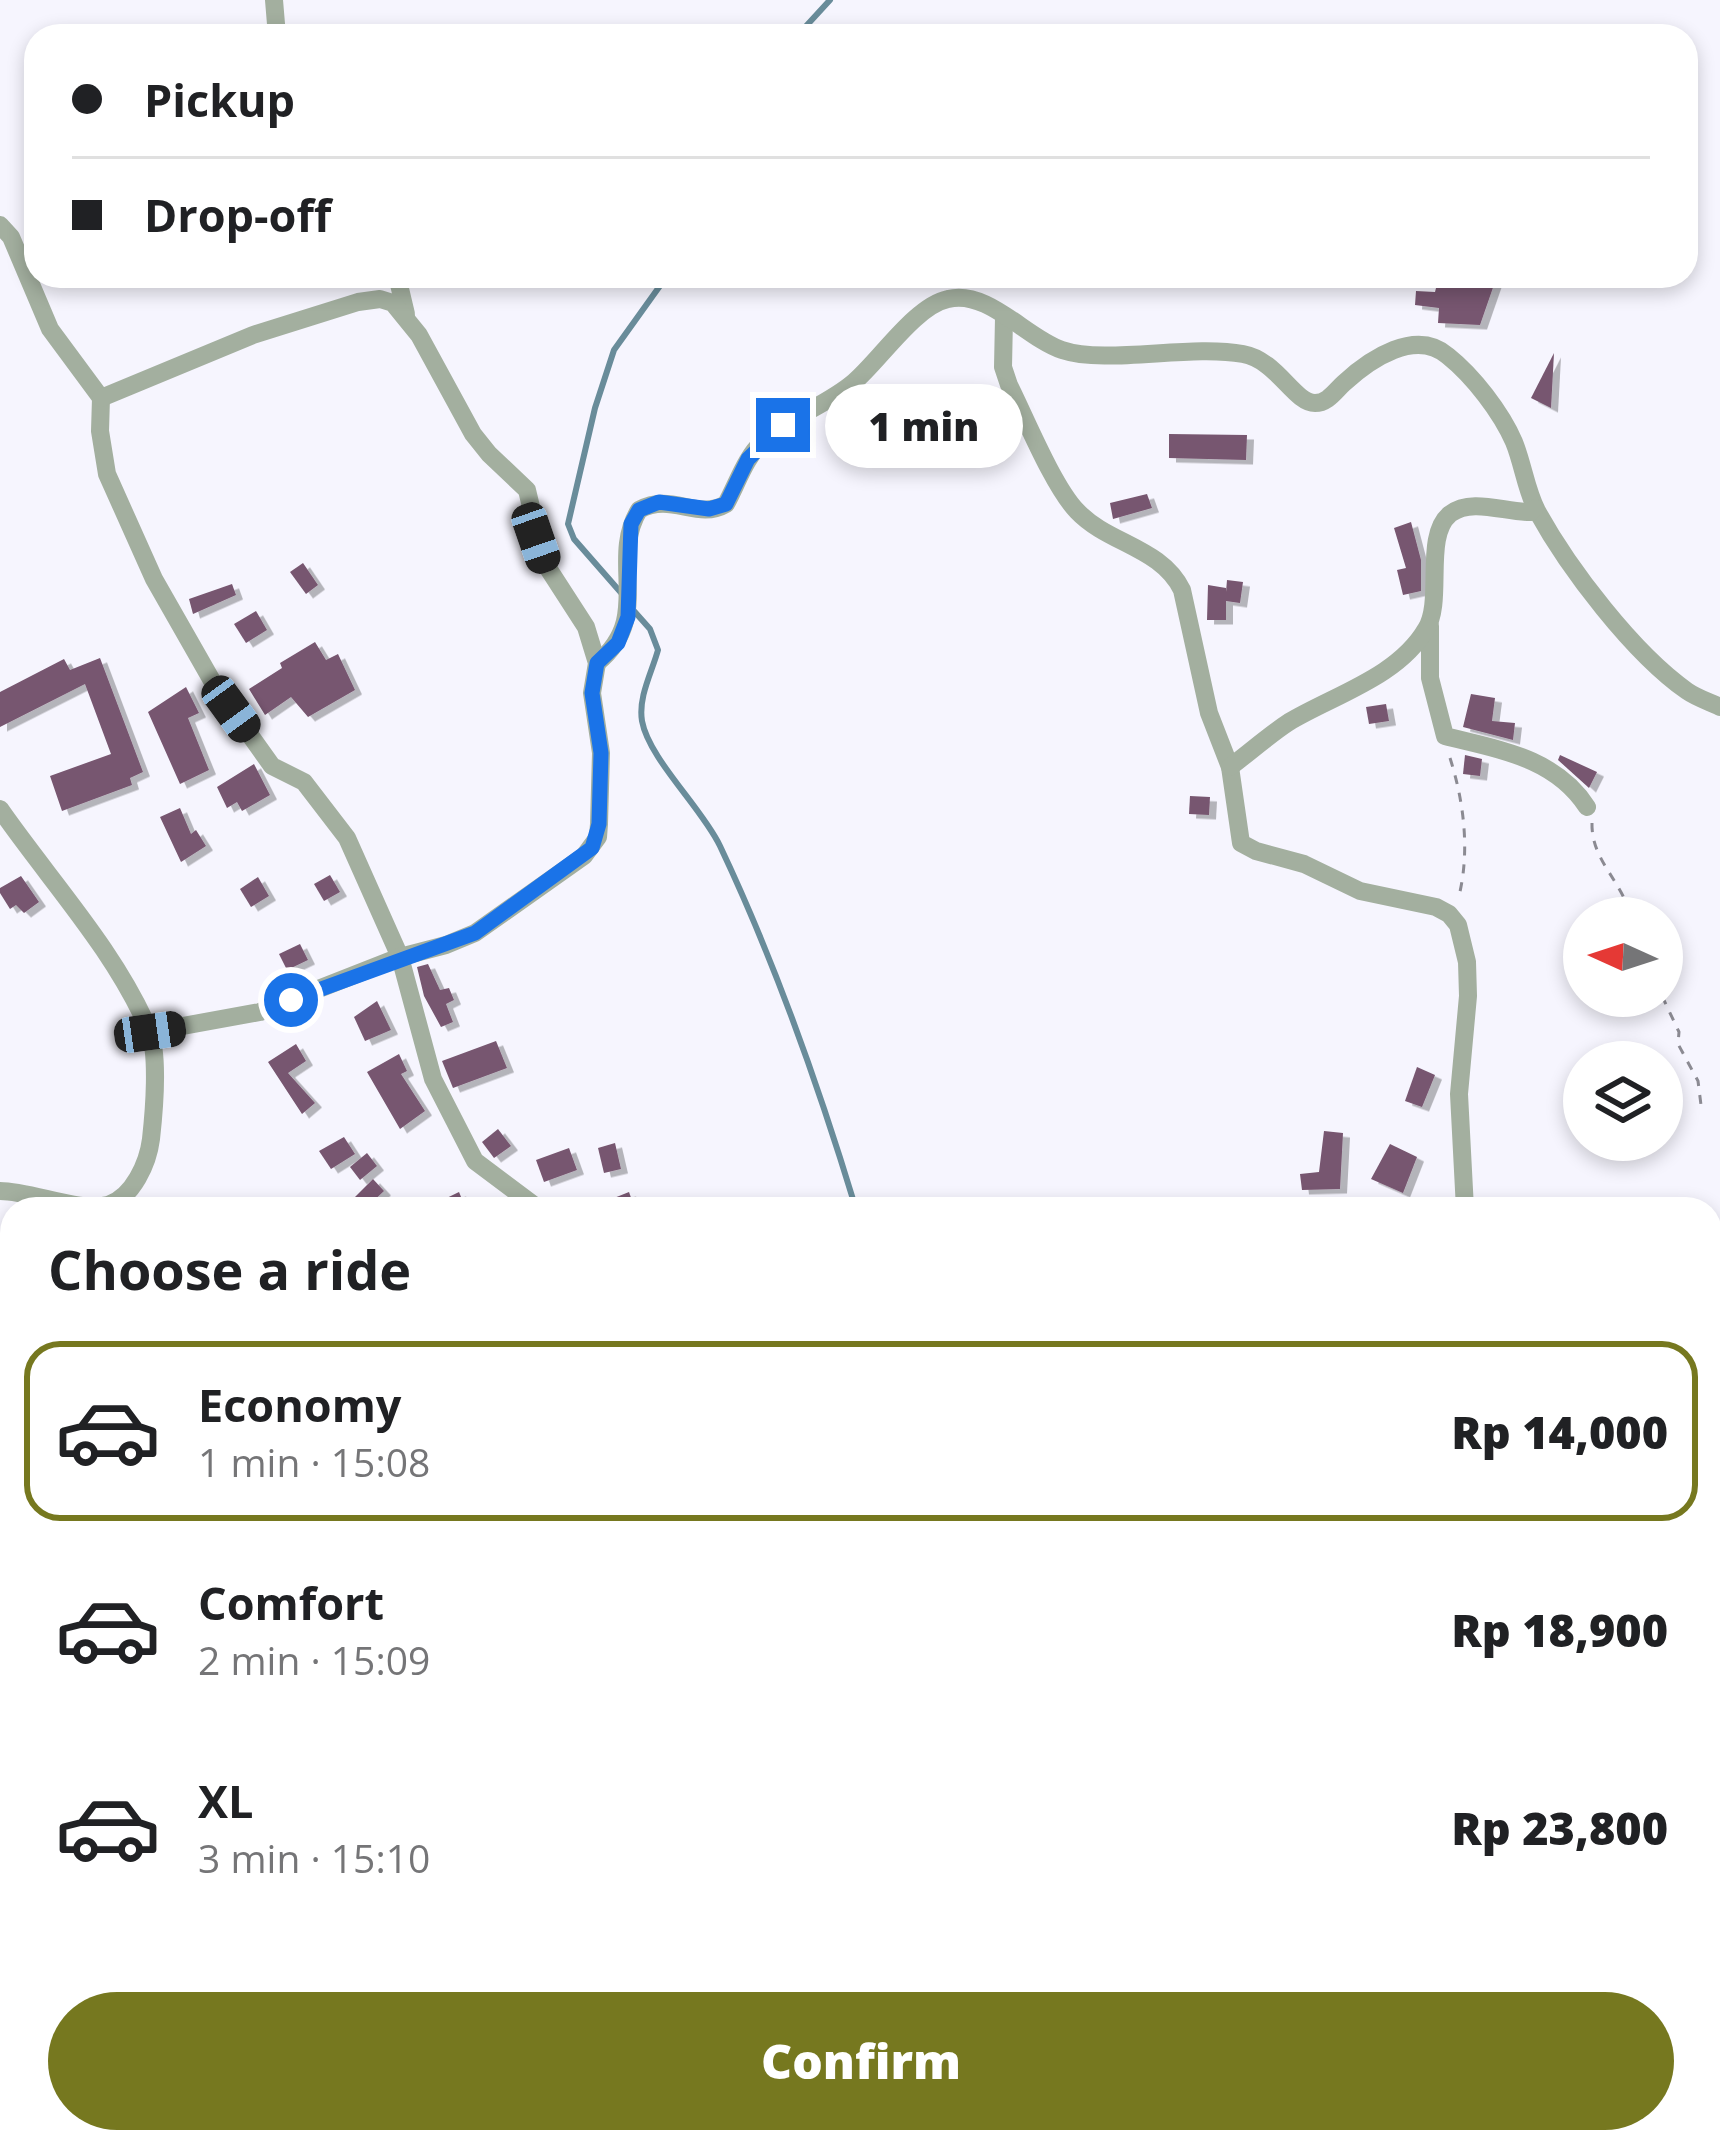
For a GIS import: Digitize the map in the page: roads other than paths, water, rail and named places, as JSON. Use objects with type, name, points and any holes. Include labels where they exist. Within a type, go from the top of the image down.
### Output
[{"type":"street","points":[[0,225],[24,269]]},
{"type":"street","points":[[32,288],[50,328],[101,398],[102,455],[136,546],[215,686],[248,732],[277,771],[304,782],[347,838],[400,957],[433,1079],[454,1127],[475,1161],[523,1197]]},
{"type":"street","points":[[150,1032],[260,1012],[475,933],[592,848],[599,824],[601,753],[592,693],[597,663],[586,627],[544,562],[527,490],[473,434],[406,314],[400,288]]},
{"type":"street","points":[[597,663],[618,643],[628,617],[628,532],[639,510],[668,501],[709,509],[726,504],[760,443],[853,383],[937,303],[960,298],[976,301],[1066,352],[1210,352],[1256,357],[1271,365],[1298,396],[1315,404],[1383,356],[1405,346],[1432,346],[1448,355],[1499,415],[1513,439],[1535,508],[1606,612],[1688,692],[1720,707]]},
{"type":"street","points":[[101,398],[197,356],[358,302],[380,299],[406,314]]},
{"type":"street","points":[[1004,318],[1003,368],[1068,500],[1087,520],[1161,562],[1182,590],[1209,713],[1230,767],[1238,836],[1248,848],[1304,864],[1360,890],[1419,902],[1449,914],[1458,926],[1467,962],[1468,996],[1459,1094],[1464,1197]]},
{"type":"street","points":[[1535,508],[1517,512],[1468,506],[1442,523],[1430,626],[1430,678],[1444,736],[1525,756],[1570,787],[1587,806]]},
{"type":"street","points":[[1230,767],[1284,726],[1391,664],[1430,626]]},
{"type":"street","points":[[0,809],[106,954],[150,1032],[153,1116],[148,1160],[121,1197]]},
{"type":"street","points":[[0,1191],[48,1197]]},
{"type":"waterway","points":[[808,24],[830,0]]},
{"type":"waterway","points":[[623,595],[574,539],[568,524],[614,350],[658,288]]},
{"type":"waterway","points":[[634,611],[650,629],[658,650],[642,703],[647,736],[712,831],[740,890],[795,1025],[852,1197]]}]
